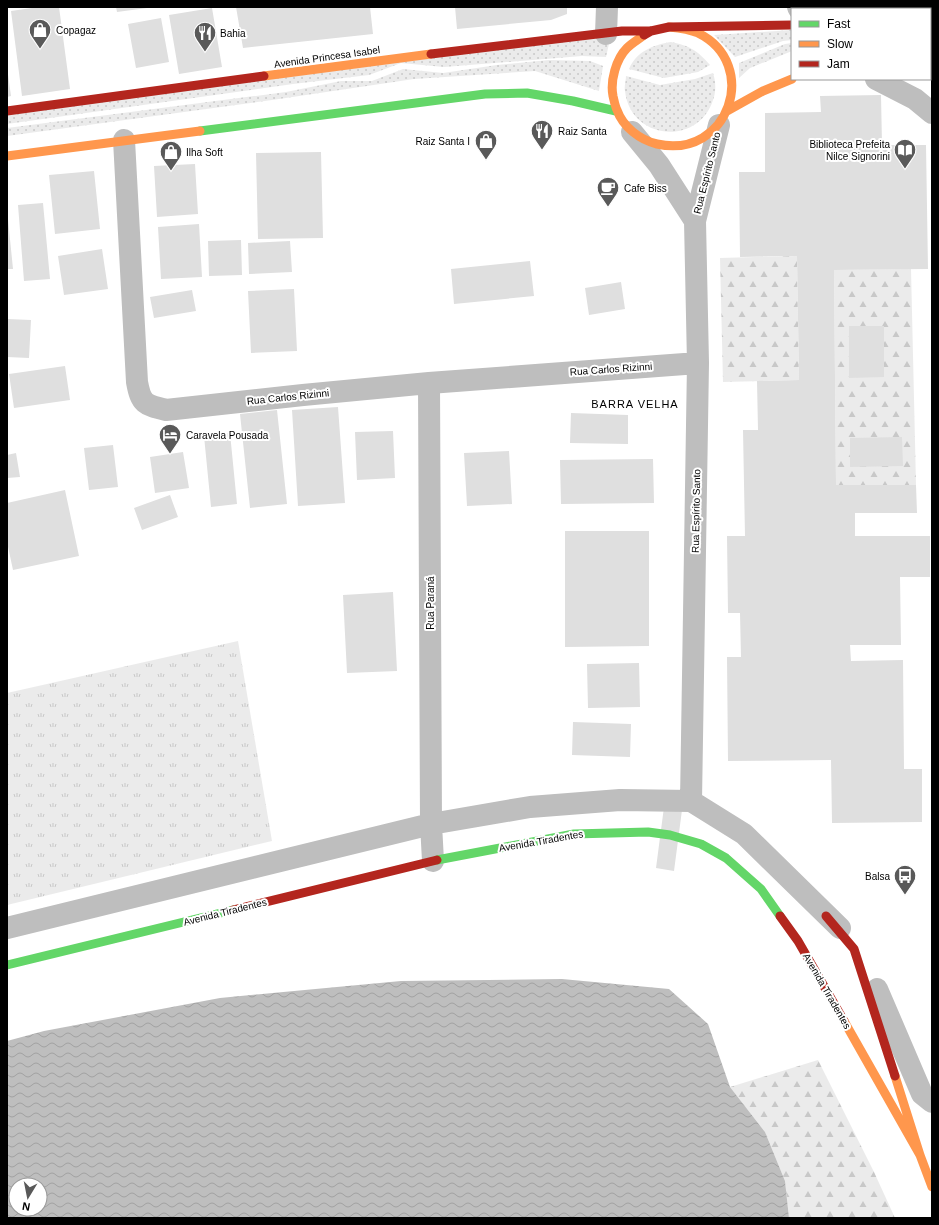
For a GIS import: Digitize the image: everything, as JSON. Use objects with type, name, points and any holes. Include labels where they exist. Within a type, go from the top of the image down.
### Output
[{"type":"main road","points":[[791,25],[669,27],[650,31],[635,40],[623,52],[614,67],[611,82],[612,97],[616,111],[623,123],[632,132],[647,142],[666,147],[686,146],[703,139],[723,118],[763,91],[791,79]]},
{"type":"main road","points":[[669,27],[687,29],[704,37],[718,49],[728,64],[732,80],[732,96],[723,118]]},
{"type":"main road","name":"Avenida Princesa Isabel","points":[[7,111],[394,59],[622,31],[650,31]]},
{"type":"main road","points":[[7,156],[485,94],[527,93],[573,101],[616,111]]},
{"type":"main road","name":"Avenida Tiradentes","points":[[7,965],[432,861],[574,834],[648,832],[670,835],[701,844],[726,858],[761,889],[798,941],[920,1155]]},
{"type":"main road","points":[[826,916],[854,950],[874,1008],[920,1155],[932,1187]]},
{"type":"street","points":[[606,34],[607,7]]},
{"type":"street","points":[[878,80],[915,99],[932,113]]},
{"type":"street","name":"Rua Espírito Santo","points":[[691,801],[698,363],[695,221],[723,118]]},
{"type":"street","name":"Rua Espírito Santo","points":[[632,132],[659,165],[695,221]]},
{"type":"street","name":"Rua Carlos Rizinni","points":[[124,140],[137,382],[140,397],[150,406],[166,410],[429,383],[698,363]]},
{"type":"street","name":"Rua Paraná","points":[[429,383],[432,861]]},
{"type":"street","points":[[7,928],[431,824],[530,807],[620,800],[691,801],[744,834],[848,936],[866,961],[922,1094],[932,1102]]},
{"type":"green space","points":[[791,30],[791,40],[783,41],[735,57],[714,35]]},
{"type":"green space","points":[[611,35],[606,57],[582,56],[444,67],[401,63],[369,75],[293,84],[7,124],[7,113]]},
{"type":"green space","points":[[671,42],[693,49],[710,65],[698,72],[664,78],[629,69],[641,53],[652,47]]},
{"type":"green space","points":[[791,43],[791,51],[750,68],[739,78],[739,63],[785,44]]},
{"type":"green space","points":[[549,60],[590,61],[603,66],[599,91],[535,71],[414,79],[7,136],[7,128],[286,92],[341,81],[372,81],[403,69],[443,73],[497,65]]},
{"type":"green space","points":[[713,73],[715,80],[715,94],[705,115],[694,125],[680,131],[665,132],[651,128],[639,120],[630,107],[625,89],[626,76],[660,85],[695,79]]},
{"type":"green space","points":[[797,256],[799,380],[723,382],[720,258]]},
{"type":"green space","points":[[911,269],[916,485],[836,485],[834,270]]},
{"type":"green space","points":[[238,641],[272,841],[7,905],[7,693]]},
{"type":"green space","points":[[818,1060],[874,1172],[895,1218],[789,1218],[785,1181],[765,1132],[730,1087]]},
{"type":"water","points":[[562,979],[669,989],[708,1024],[730,1087],[765,1132],[785,1181],[789,1218],[7,1218],[7,1041],[44,1031],[220,998],[401,981]]},
{"type":"building","name":"Copagaz","points":[[39,7],[59,7],[70,89],[22,96],[11,11]]},
{"type":"building","points":[[116,7],[147,7],[147,8],[117,12]]},
{"type":"building","points":[[236,7],[370,7],[373,34],[243,48]]},
{"type":"building","points":[[455,7],[567,7],[567,14],[551,20],[457,29]]},
{"type":"building","points":[[212,8],[222,67],[179,74],[169,15]]},
{"type":"building","points":[[161,18],[169,62],[136,68],[128,24]]},
{"type":"building","points":[[7,67],[11,96],[7,97]]},
{"type":"building","points":[[881,95],[882,145],[926,145],[928,269],[834,270],[836,485],[916,485],[917,513],[855,513],[855,536],[930,536],[930,577],[900,577],[901,645],[850,645],[851,661],[903,660],[904,769],[922,769],[922,822],[832,823],[831,760],[728,761],[727,657],[741,657],[740,613],[728,613],[727,536],[745,536],[743,430],[758,430],[757,381],[799,380],[797,256],[740,257],[739,172],[765,172],[765,113],[821,112],[820,96]]},
{"type":"building","points":[[321,152],[323,238],[258,239],[256,153]]},
{"type":"building","points":[[195,164],[198,214],[157,217],[154,166]]},
{"type":"building","points":[[94,171],[100,229],[55,234],[49,175]]},
{"type":"building","points":[[43,203],[50,279],[24,281],[18,205]]},
{"type":"building","points":[[8,219],[13,269],[7,269]]},
{"type":"building","points":[[199,224],[202,277],[161,279],[158,227]]},
{"type":"building","points":[[241,240],[242,275],[209,276],[208,241]]},
{"type":"building","points":[[290,241],[292,272],[249,274],[248,243]]},
{"type":"building","points":[[102,249],[108,289],[64,295],[58,256]]},
{"type":"building","points":[[530,261],[534,296],[454,304],[451,269]]},
{"type":"building","points":[[621,282],[625,309],[589,315],[585,288]]},
{"type":"building","points":[[294,289],[297,351],[251,353],[248,291]]},
{"type":"building","points":[[192,290],[196,311],[154,318],[150,297]]},
{"type":"building","points":[[7,319],[31,320],[29,358],[7,357]]},
{"type":"building","points":[[849,326],[884,326],[884,377],[849,378]]},
{"type":"building","points":[[65,366],[70,400],[14,408],[9,374]]},
{"type":"building","points":[[338,407],[345,503],[298,506],[292,410]]},
{"type":"building","points":[[277,410],[287,504],[250,508],[240,414]]},
{"type":"building","points":[[571,413],[628,415],[628,444],[570,443]]},
{"type":"building","points":[[393,431],[395,478],[357,480],[355,432]]},
{"type":"building","points":[[230,433],[237,504],[211,507],[204,436]]},
{"type":"building","points":[[902,437],[903,466],[850,467],[850,438]]},
{"type":"building","points":[[113,445],[118,487],[89,490],[84,448]]},
{"type":"building","points":[[509,451],[512,504],[467,506],[464,453]]},
{"type":"building","points":[[183,452],[189,488],[155,493],[150,457]]},
{"type":"building","points":[[16,453],[20,477],[7,478],[7,455]]},
{"type":"building","points":[[653,459],[654,503],[561,504],[560,460]]},
{"type":"building","points":[[65,490],[79,556],[13,570],[7,542],[7,503]]},
{"type":"building","points":[[170,495],[178,517],[142,530],[134,508]]},
{"type":"building","points":[[565,531],[649,531],[649,646],[565,647]]},
{"type":"building","points":[[393,592],[397,671],[347,673],[343,595]]},
{"type":"building","points":[[639,663],[640,707],[588,708],[587,664]]},
{"type":"building","points":[[573,722],[631,724],[630,757],[572,755]]},
{"type":"building","points":[[664,807],[682,810],[674,871],[656,868]]},
{"type":"traffic: fast","points":[[200,131],[485,94],[527,93],[573,101],[616,111]]},
{"type":"traffic: fast","points":[[437,860],[574,834],[648,832],[670,835],[701,844],[726,858],[761,889],[780,916]]},
{"type":"traffic: fast","points":[[7,965],[233,910]]},
{"type":"traffic: slow","points":[[644,35],[627,48],[617,64],[612,84],[616,107],[623,122],[638,136],[657,144],[682,145],[703,138],[718,124],[728,106],[732,86],[728,66],[717,47],[698,33],[669,27]]},
{"type":"traffic: slow","points":[[264,76],[431,54]]},
{"type":"traffic: slow","points":[[727,111],[763,91],[791,79]]},
{"type":"traffic: slow","points":[[7,156],[200,131]]},
{"type":"traffic: slow","points":[[844,1021],[920,1155]]},
{"type":"traffic: slow","points":[[895,1076],[920,1155],[932,1187]]},
{"type":"traffic: jam","points":[[644,35],[651,31],[669,27],[791,25]]},
{"type":"traffic: jam","points":[[431,54],[622,31],[650,31]]},
{"type":"traffic: jam","points":[[7,111],[264,76]]},
{"type":"traffic: jam","points":[[233,910],[437,860]]},
{"type":"traffic: jam","points":[[780,916],[798,941],[844,1021]]},
{"type":"traffic: jam","points":[[826,916],[854,949],[895,1076]]},
{"type":"place","name":"Copagaz","points":[[40,50]]},
{"type":"place","name":"Bahia","points":[[205,52]]},
{"type":"place","name":"Raiz Santa","points":[[542,150]]},
{"type":"place","name":"Raiz Santa I","points":[[486,160]]},
{"type":"place","name":"Biblioteca Prefeita Nilce Signorini","points":[[905,170]]},
{"type":"place","name":"Ilha Soft","points":[[171,172]]},
{"type":"place","name":"Cafe Biss","points":[[608,208]]},
{"type":"place","name":"Caravela Pousada","points":[[170,454]]},
{"type":"place","name":"Balsa","points":[[905,896]]},
{"type":"district","name":"BARRA VELHA","points":[[635,404]]}]
